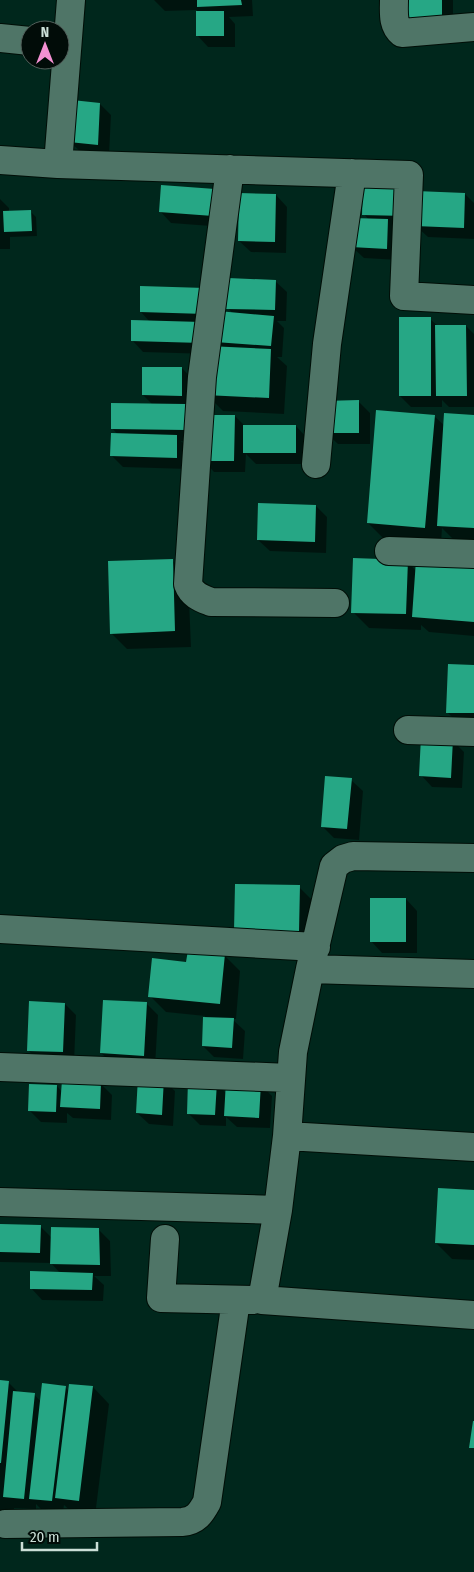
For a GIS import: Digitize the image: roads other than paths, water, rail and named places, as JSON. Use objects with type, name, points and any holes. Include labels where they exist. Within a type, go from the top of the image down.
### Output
[{"type":"street","points":[[68,20],[71,0]]},
{"type":"street","points":[[394,0],[395,22],[402,33],[474,27]]},
{"type":"street","points":[[0,38],[20,41]]},
{"type":"street","points":[[58,164],[63,70]]},
{"type":"street","points":[[0,160],[58,164],[409,175],[404,296],[474,300]]},
{"type":"street","points":[[230,169],[202,377],[188,584],[196,596],[211,602],[334,603]]},
{"type":"street","points":[[316,464],[327,344],[352,173]]},
{"type":"street","points":[[389,551],[474,554]]},
{"type":"street","points":[[408,730],[474,732]]},
{"type":"street","points":[[5,1524],[182,1522],[190,1521],[200,1515],[207,1502],[249,1300],[278,1210],[287,1136],[293,1052],[334,866],[343,859],[353,856],[474,858]]},
{"type":"street","points":[[0,928],[474,974]]},
{"type":"street","points":[[0,1067],[290,1078]]},
{"type":"street","points":[[287,1136],[474,1148]]},
{"type":"street","points":[[0,1202],[278,1210]]},
{"type":"street","points":[[164,1239],[161,1298],[249,1300],[474,1315]]}]
